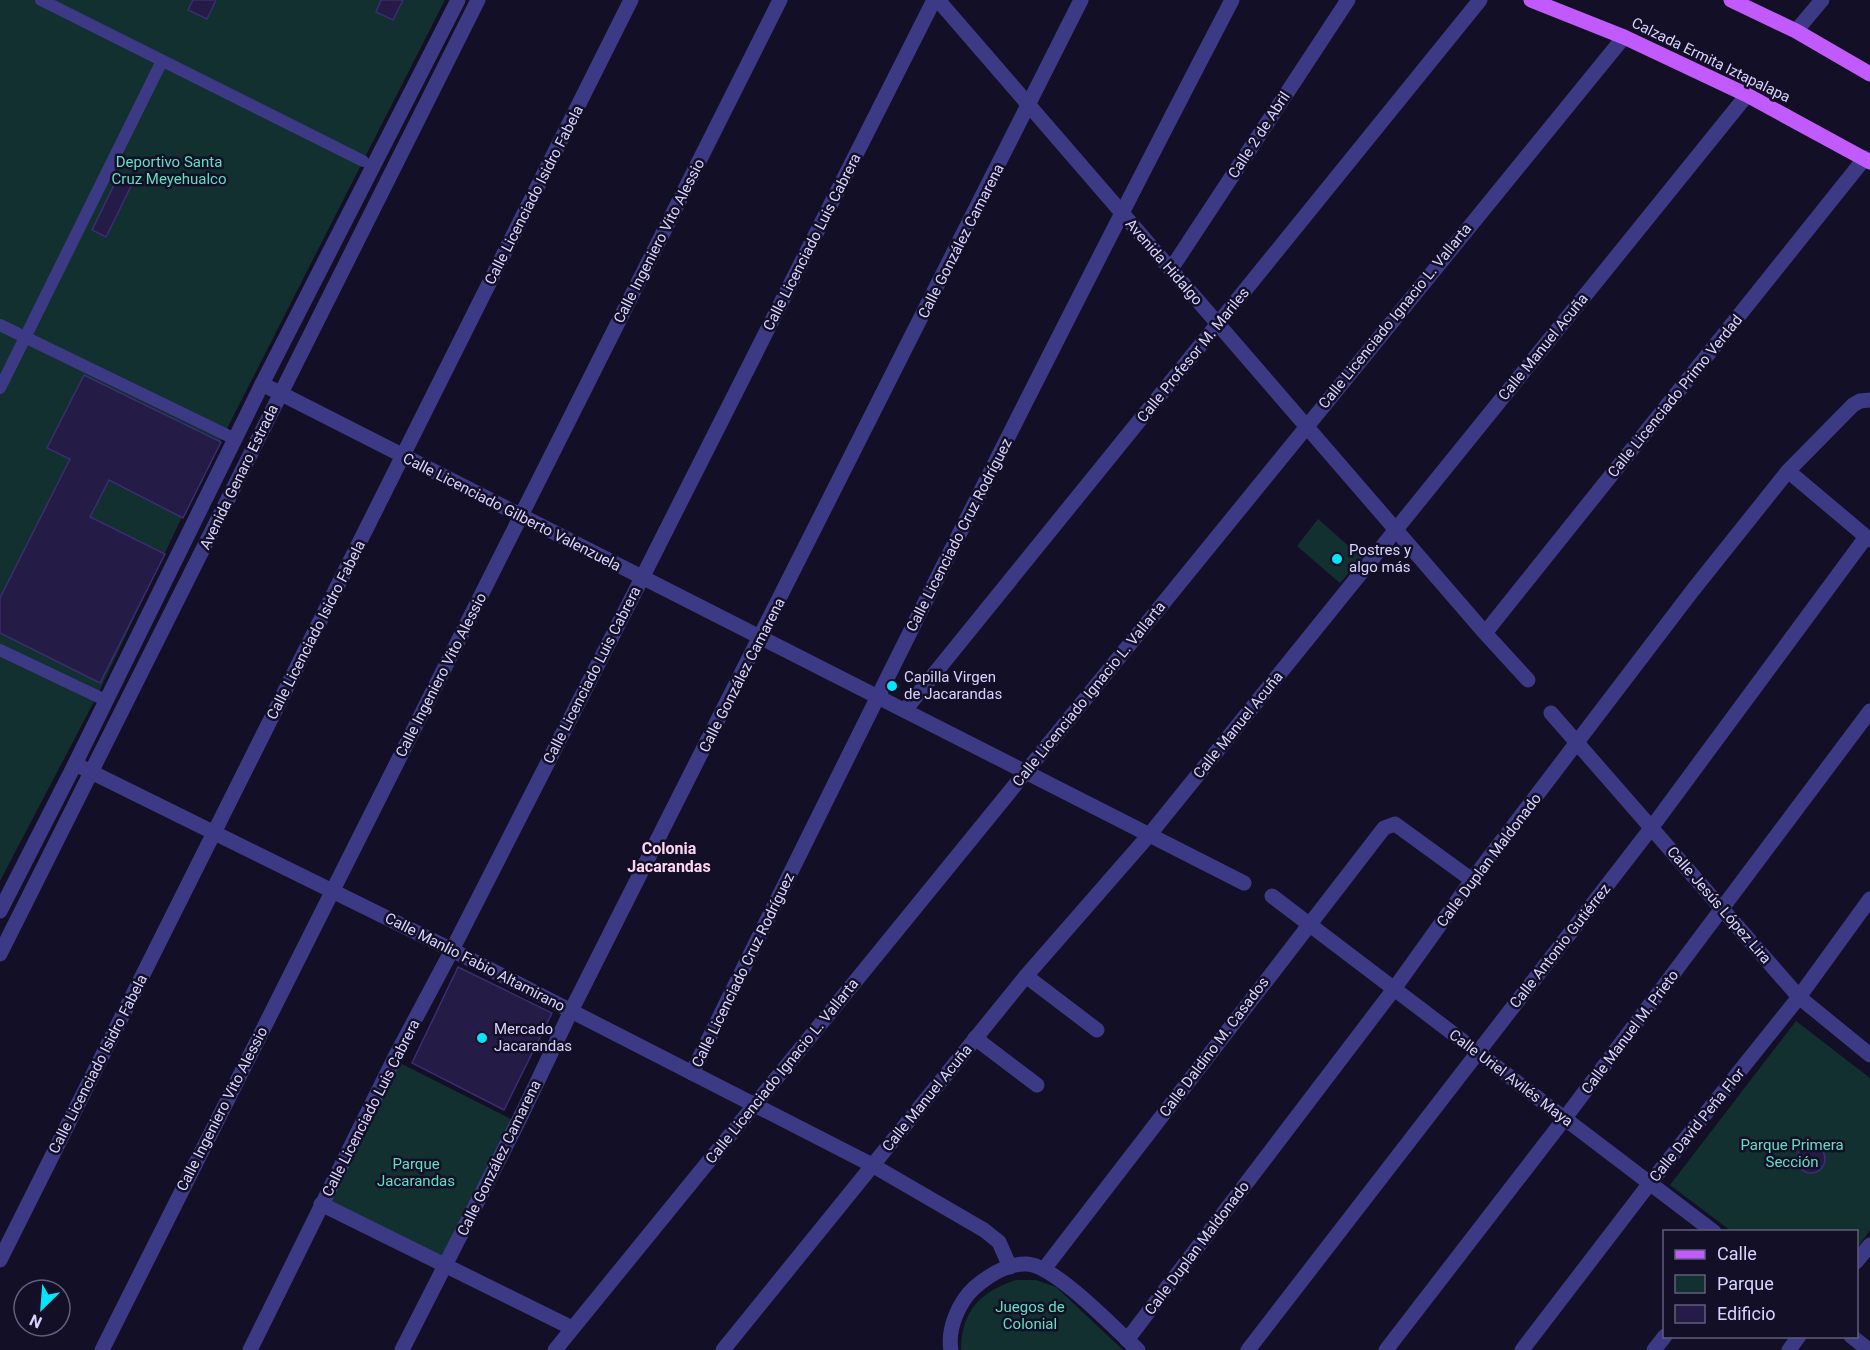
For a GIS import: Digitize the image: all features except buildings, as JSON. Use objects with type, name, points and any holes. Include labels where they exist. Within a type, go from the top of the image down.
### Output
[{"type":"main road","name":"Calzada Ermita Iztapalapa","points":[[1531,0],[1624,37],[1747,94],[1867,160]]},
{"type":"main road","points":[[1731,0],[1796,31],[1870,74]]},
{"type":"street","points":[[41,0],[363,161]]},
{"type":"street","name":"Avenida Genaro Estrada","points":[[0,910],[75,764],[262,384],[458,0]]},
{"type":"street","name":"Avenida Genaro Estrada","points":[[0,954],[478,0]]},
{"type":"street","name":"Calle Licenciado Isidro Fabela","points":[[0,1260],[631,0]]},
{"type":"street","name":"Calle Ingeniero Vito Alessio","points":[[102,1350],[780,0]]},
{"type":"street","name":"Avenida Hidalgo","points":[[936,0],[1030,105],[1395,530],[1528,680]]},
{"type":"street","name":"Calle Licenciado Luis Cabrera","points":[[250,1350],[395,1057],[452,950],[936,0]]},
{"type":"street","name":"Calle González Camarena","points":[[402,1350],[1081,0]]},
{"type":"street","name":"Calle Licenciado Cruz Rodríguez","points":[[692,1073],[877,696],[1121,213],[1232,0]]},
{"type":"street","name":"Calle 2 de Abril","points":[[1171,269],[1348,0]]},
{"type":"street","name":"Calle Profesor M. Mariles","points":[[905,710],[1480,0]]},
{"type":"street","points":[[1796,31],[1822,0]]},
{"type":"street","name":"Calle Licenciado Ignacio L. Vallarta","points":[[555,1350],[1624,37]]},
{"type":"street","points":[[0,388],[162,61]]},
{"type":"street","name":"Calle Manuel Acuña","points":[[723,1350],[1026,976],[1150,834],[1747,94]]},
{"type":"street","name":"Calle Licenciado Primo Verdad","points":[[1485,633],[1867,160]]},
{"type":"street","points":[[0,325],[235,439]]},
{"type":"street","name":"Calle Licenciado Gilberto Valenzuela","points":[[262,384],[1244,883]]},
{"type":"street","name":"Calle Duplan Maldonado","points":[[1132,1345],[1472,880],[1578,744],[1693,590],[1788,471],[1853,405],[1860,400],[1870,400]]},
{"type":"street","points":[[1788,471],[1868,539]]},
{"type":"street","name":"Calle Antonio Gutiérrez","points":[[1248,1350],[1652,827],[1868,539]]},
{"type":"street","points":[[0,650],[105,700]]},
{"type":"street","name":"Calle Manuel M. Prieto","points":[[1386,1350],[1565,1118],[1870,711]]},
{"type":"street","name":"Calle Jesús López Lira","points":[[1551,713],[1799,997],[1870,1055]]},
{"type":"street","name":"Calle Manlio Fabio Altamirano","points":[[75,764],[452,950],[873,1165],[984,1230],[999,1242],[1010,1267]]},
{"type":"street","name":"Calle Daldino M. Casados","points":[[1044,1269],[1384,828],[1395,824],[1472,880]]},
{"type":"street","name":"Calle Uriel Avilés Maya","points":[[1272,896],[1711,1230]]},
{"type":"street","name":"Calle David Peña Flor","points":[[1522,1350],[1650,1183],[1799,997],[1870,899]]},
{"type":"street","points":[[1026,976],[1097,1030]]},
{"type":"street","points":[[975,1038],[1037,1085]]},
{"type":"street","points":[[321,1204],[573,1328]]},
{"type":"street","points":[[1858,1261],[1870,1245]]},
{"type":"street","points":[[951,1350],[951,1329],[958,1310],[970,1292],[989,1275],[1010,1267],[1027,1264],[1044,1269],[1061,1280],[1132,1345]]},
{"type":"street","points":[[1654,1350],[1663,1338]]},
{"type":"street","points":[[1854,1338],[1869,1350]]},
{"type":"green space","name":"Deportivo Santa Cruz Meyehualco","points":[[0,0],[445,0],[182,517],[97,696],[0,881]]},
{"type":"green space","points":[[1318,519],[1362,558],[1340,583],[1297,546]]},
{"type":"green space","name":"Parque Primera Sección","points":[[1796,1021],[1870,1078],[1870,1230],[1858,1247],[1858,1230],[1730,1230],[1670,1185]]},
{"type":"green space","name":"Parque Jacarandas","points":[[398,1062],[515,1121],[446,1263],[324,1205]]},
{"type":"green space","name":"Juegos de Colonial","points":[[1016,1280],[1036,1280],[1056,1287],[1123,1350],[961,1350],[965,1324],[975,1305],[992,1291]]},
{"type":"place","name":"Postres y algo más","points":[[1337,559]]},
{"type":"place","name":"Capilla Virgen de Jacarandas","points":[[892,686]]},
{"type":"place","name":"Mercado Jacarandas","points":[[482,1038]]},
{"type":"district","name":"Colonia Jacarandas","points":[[669,857]]}]
